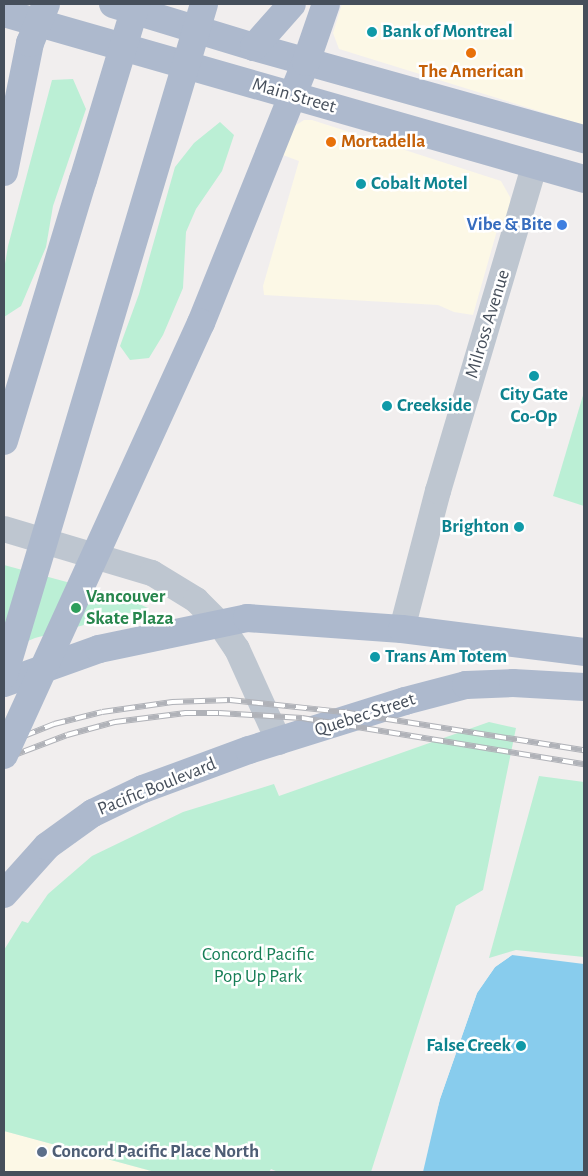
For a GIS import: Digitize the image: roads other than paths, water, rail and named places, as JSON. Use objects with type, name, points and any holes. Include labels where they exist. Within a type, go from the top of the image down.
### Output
[{"type":"main road","name":"Main Street","points":[[113,4],[306,62],[584,139]]},
{"type":"main road","points":[[4,441],[136,4]]},
{"type":"main road","points":[[4,675],[204,4]]},
{"type":"main road","points":[[254,47],[292,4]]},
{"type":"main road","points":[[4,755],[201,323],[306,62],[326,4]]},
{"type":"main road","name":"Main Street","points":[[28,22],[584,179]]},
{"type":"main road","points":[[4,172],[28,22]]},
{"type":"main road","points":[[4,683],[99,650],[247,618],[402,629],[584,652]]},
{"type":"main road","name":"Quebec Street","points":[[279,742],[405,700],[466,686],[512,683],[584,687]]},
{"type":"main road","name":"Pacific Boulevard","points":[[4,894],[47,846],[93,813],[143,789],[279,742]]},
{"type":"street","name":"Milross Avenue","points":[[402,629],[435,501],[535,164]]},
{"type":"street","points":[[4,529],[152,573],[196,600],[220,624],[237,649],[279,742]]},
{"type":"water","name":"False Creek","points":[[512,955],[584,964],[584,1172],[423,1172],[440,1099],[477,993],[495,967]]},
{"type":"railway","points":[[4,744],[54,724],[102,712],[172,702],[230,700],[343,712],[584,750]]},
{"type":"railway","points":[[4,759],[67,735],[115,722],[185,713],[219,713],[302,718],[584,764]]},
{"type":"place","name":"Bank of Montreal","points":[[372,32]]},
{"type":"place","name":"The American","points":[[471,53]]},
{"type":"place","name":"Mortadella","points":[[331,142]]},
{"type":"place","name":"Cobalt Motel","points":[[361,184]]},
{"type":"place","name":"Vibe & Bite","points":[[562,225]]},
{"type":"place","name":"City Gate Co-Op","points":[[534,376]]},
{"type":"place","name":"Creekside","points":[[387,406]]},
{"type":"place","name":"Brighton","points":[[519,527]]},
{"type":"place","name":"Vancouver Skate Plaza","points":[[76,608]]},
{"type":"place","name":"Trans Am Totem","points":[[375,657]]},
{"type":"place","name":"False Creek","points":[[521,1046]]},
{"type":"place","name":"Concord Pacific Place North","points":[[42,1152]]},
{"type":"park label","name":"Concord Pacific Pop Up Park","points":[[258,966]]}]
